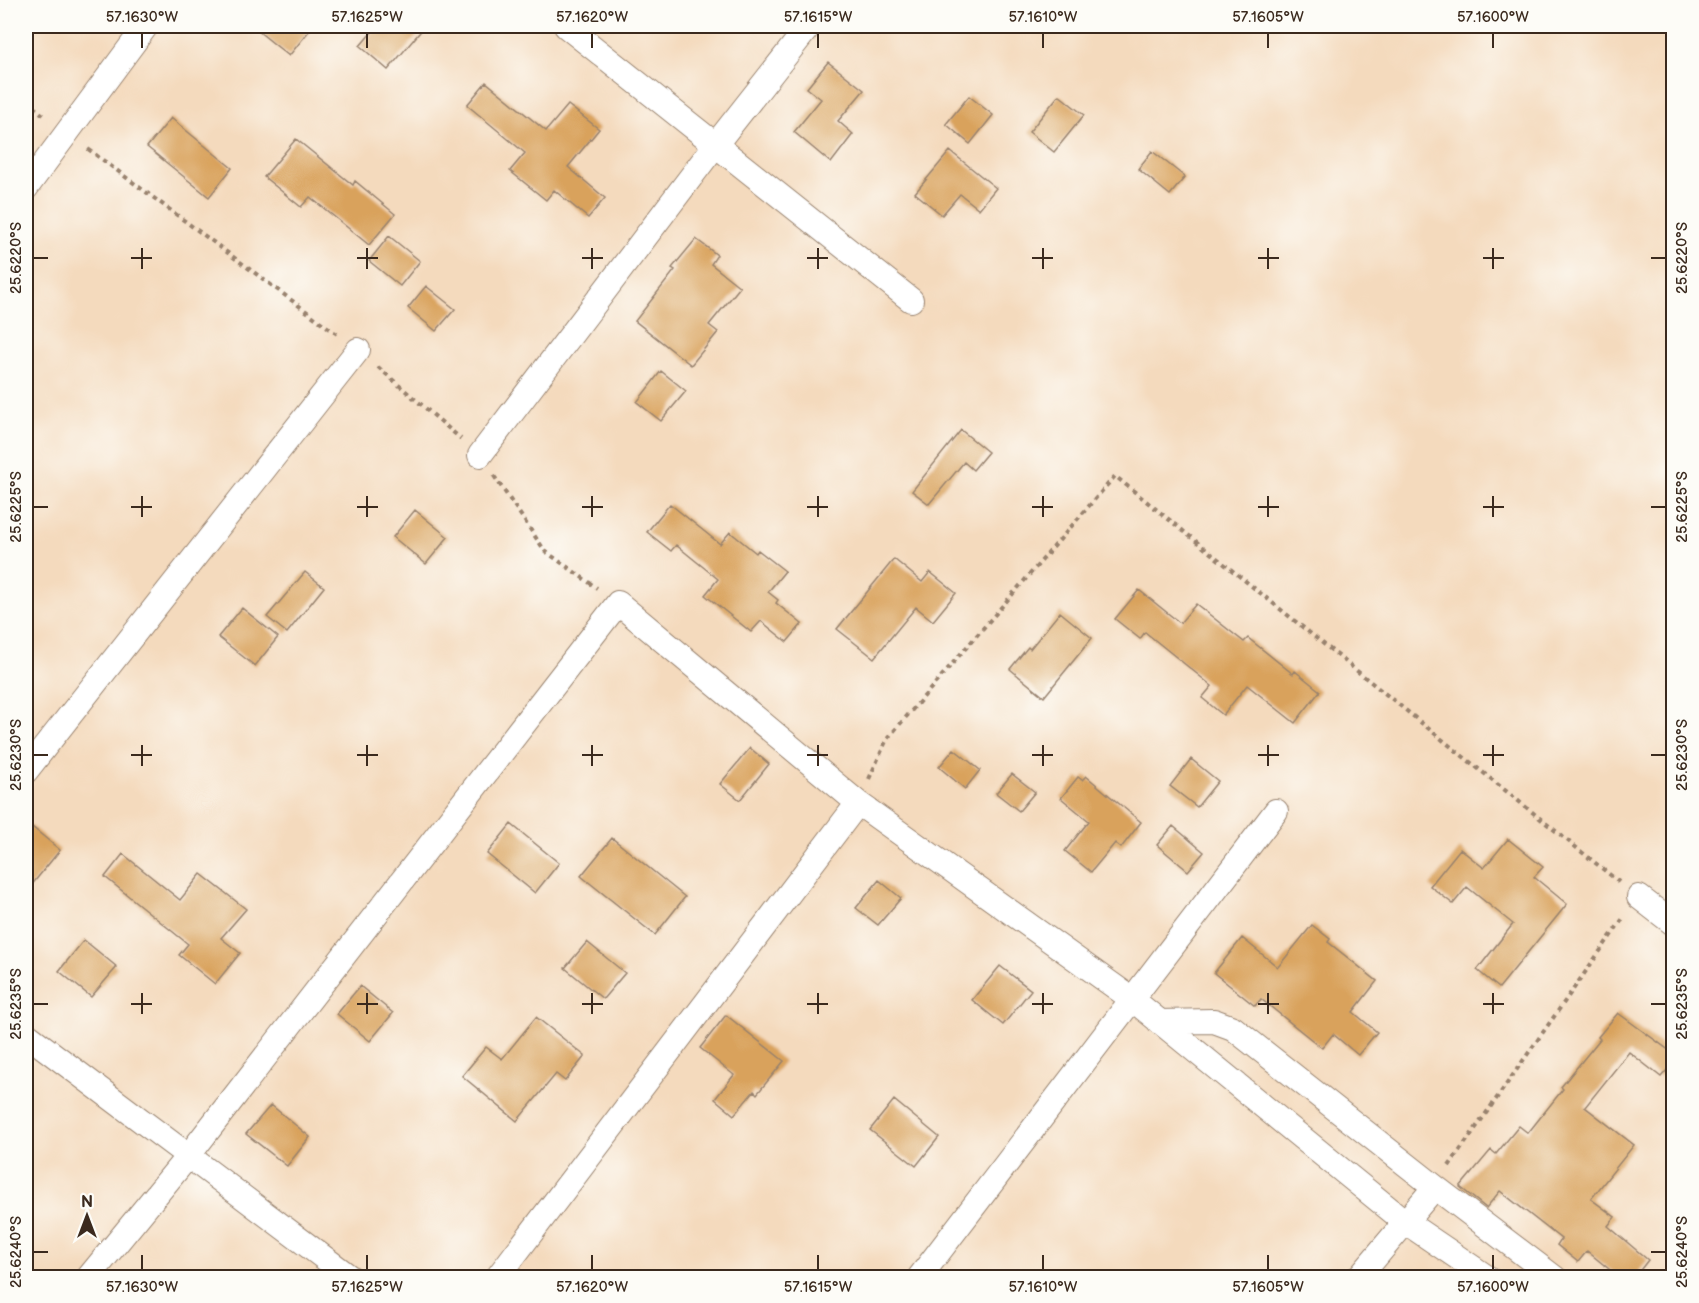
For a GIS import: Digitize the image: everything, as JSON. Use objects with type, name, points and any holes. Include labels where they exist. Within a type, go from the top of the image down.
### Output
[{"type":"street","points":[[26,188],[146,26]]},
{"type":"street","points":[[566,26],[911,300]]},
{"type":"street","points":[[480,455],[716,144],[809,26]]},
{"type":"street","points":[[26,771],[358,350]]},
{"type":"street","points":[[88,1278],[189,1155],[618,603],[858,803],[1132,999],[1404,1221],[1488,1278]]},
{"type":"street","points":[[497,1278],[858,803]]},
{"type":"street","points":[[919,1278],[1276,811]]},
{"type":"street","points":[[1638,897],[1674,924]]},
{"type":"street","points":[[1159,1022],[1214,1021],[1233,1028],[1554,1278]]},
{"type":"street","points":[[26,1034],[351,1278]]},
{"type":"street","points":[[1358,1278],[1435,1187]]},
{"type":"path","points":[[858,803],[887,739],[1114,476],[1638,897],[1435,1187]]},
{"type":"building","points":[[252,26],[313,26],[289,56]]},
{"type":"building","points":[[377,26],[425,26],[388,70],[360,46]]},
{"type":"building","points":[[828,62],[864,90],[838,121],[853,134],[831,163],[794,132],[821,99],[807,88]]},
{"type":"building","points":[[486,82],[546,131],[568,105],[599,129],[568,167],[605,198],[588,218],[554,190],[546,200],[510,171],[525,153],[467,105]]},
{"type":"building","points":[[1059,95],[1084,115],[1054,152],[1029,132]]},
{"type":"building","points":[[969,96],[993,115],[970,144],[946,124]]},
{"type":"building","points":[[171,118],[232,168],[209,197],[147,147]]},
{"type":"building","points":[[296,139],[353,185],[355,181],[395,214],[369,245],[310,197],[301,207],[264,177]]},
{"type":"building","points":[[950,151],[996,188],[979,209],[960,194],[942,215],[915,193]]},
{"type":"building","points":[[1152,151],[1185,177],[1170,195],[1138,169]]},
{"type":"building","points":[[389,236],[420,261],[400,286],[369,261]]},
{"type":"building","points":[[696,239],[717,255],[711,264],[740,287],[709,325],[718,332],[691,365],[635,321],[675,270],[672,268]]},
{"type":"building","points":[[426,286],[455,309],[436,331],[408,308]]},
{"type":"building","points":[[661,371],[686,391],[661,421],[637,402]]},
{"type":"building","points":[[961,430],[988,452],[973,470],[964,462],[929,504],[912,491]]},
{"type":"building","points":[[670,504],[720,544],[730,532],[756,553],[758,550],[785,571],[768,592],[778,600],[776,603],[802,624],[787,642],[761,621],[751,632],[705,595],[718,579],[676,545],[671,551],[647,532]]},
{"type":"building","points":[[415,510],[448,537],[426,564],[393,537]]},
{"type":"building","points":[[894,559],[922,582],[930,572],[956,593],[933,621],[916,607],[874,658],[837,629]]},
{"type":"building","points":[[305,572],[324,587],[287,633],[267,617]]},
{"type":"building","points":[[1139,590],[1180,623],[1196,604],[1244,642],[1248,638],[1293,674],[1295,671],[1320,691],[1295,723],[1247,685],[1223,715],[1202,698],[1212,686],[1145,632],[1140,639],[1115,619]]},
{"type":"building","points":[[242,608],[278,637],[255,666],[218,637]]},
{"type":"building","points":[[1060,612],[1092,638],[1044,697],[1010,669],[1028,647],[1030,649]]},
{"type":"building","points":[[750,748],[769,764],[740,800],[720,784]]},
{"type":"building","points":[[954,749],[980,770],[965,789],[939,767]]},
{"type":"building","points":[[1191,759],[1218,781],[1197,807],[1170,786]]},
{"type":"building","points":[[1012,774],[1035,792],[1019,811],[996,793]]},
{"type":"building","points":[[1086,776],[1141,822],[1121,848],[1115,843],[1091,872],[1065,851],[1089,821],[1061,798],[1078,777],[1082,780]]},
{"type":"building","points":[[26,822],[60,850],[26,892]]},
{"type":"building","points":[[511,824],[559,863],[535,893],[487,854]]},
{"type":"building","points":[[1173,826],[1204,852],[1188,871],[1157,845]]},
{"type":"building","points":[[612,838],[685,897],[655,935],[581,876]]},
{"type":"building","points":[[1508,839],[1543,867],[1534,877],[1567,904],[1499,988],[1477,970],[1513,924],[1467,887],[1453,904],[1430,886],[1460,849],[1484,868]]},
{"type":"building","points":[[123,854],[180,900],[201,874],[246,909],[221,938],[240,953],[215,984],[179,955],[188,944],[105,877]]},
{"type":"building","points":[[879,880],[901,898],[878,925],[856,908]]},
{"type":"building","points":[[1312,925],[1330,939],[1328,942],[1377,981],[1353,1012],[1377,1032],[1358,1055],[1333,1034],[1322,1048],[1261,999],[1255,1006],[1214,973],[1242,938],[1278,967]]},
{"type":"building","points":[[84,940],[117,967],[91,997],[59,971]]},
{"type":"building","points":[[587,942],[625,973],[603,999],[565,968]]},
{"type":"building","points":[[1000,966],[1031,990],[1003,1025],[972,1000]]},
{"type":"building","points":[[360,986],[393,1013],[370,1041],[337,1014]]},
{"type":"building","points":[[1618,1013],[1674,1054],[1674,1062],[1661,1077],[1629,1052],[1585,1107],[1634,1145],[1591,1199],[1615,1217],[1608,1226],[1648,1260],[1634,1278],[1620,1278],[1587,1251],[1578,1262],[1557,1245],[1561,1239],[1500,1191],[1486,1208],[1460,1187],[1491,1150],[1496,1154],[1519,1126],[1528,1133]]},
{"type":"building","points":[[726,1015],[784,1061],[757,1094],[754,1091],[734,1115],[715,1099],[734,1075],[700,1048]]},
{"type":"building","points":[[536,1017],[585,1056],[565,1081],[556,1074],[517,1121],[462,1076],[486,1047],[502,1059]]},
{"type":"building","points":[[894,1100],[939,1137],[916,1166],[870,1130]]},
{"type":"building","points":[[271,1105],[310,1137],[287,1166],[246,1134]]}]
